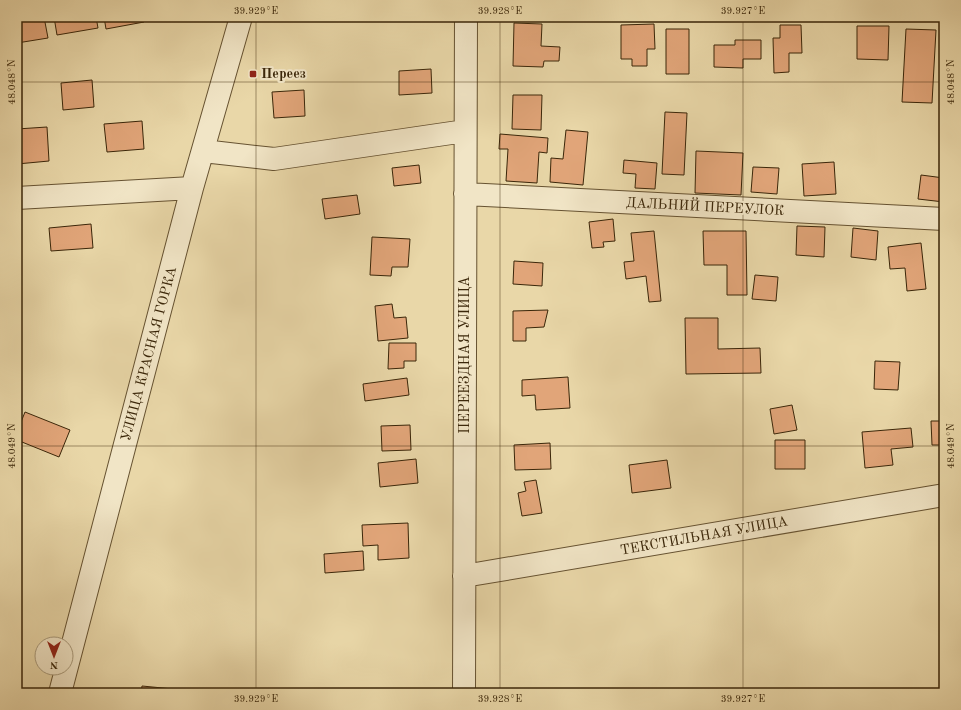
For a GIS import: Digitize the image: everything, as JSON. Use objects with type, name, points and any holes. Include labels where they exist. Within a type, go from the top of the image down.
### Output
[{"type":"street","name":"УЛИЦА КРАСНАЯ ГОРКА","points":[[60,693],[192,188],[241,17]]},
{"type":"street","name":"ПЕРЕЕЗДНАЯ УЛИЦА","points":[[464,693],[466,17]]},
{"type":"street","points":[[203,151],[274,159],[465,131]]},
{"type":"street","points":[[17,198],[192,188]]},
{"type":"street","name":"ДАЛЬНИЙ ПЕРЕУЛОК","points":[[465,194],[944,220]]},
{"type":"street","name":"ТЕКСТИЛЬНАЯ УЛИЦА","points":[[464,576],[944,495]]},
{"type":"building","points":[[17,17],[44,17],[48,38],[17,43]]},
{"type":"building","points":[[54,17],[96,17],[98,28],[57,35]]},
{"type":"building","points":[[104,17],[143,17],[144,22],[106,29]]},
{"type":"building","points":[[401,17],[445,17],[445,18],[401,19]]},
{"type":"building","points":[[514,23],[542,24],[541,46],[560,47],[559,61],[544,61],[543,67],[513,66]]},
{"type":"building","points":[[654,24],[655,49],[647,49],[647,66],[632,66],[632,59],[621,59],[621,25]]},
{"type":"building","points":[[780,25],[801,25],[802,53],[789,53],[789,72],[774,73],[773,38],[780,38]]},
{"type":"building","points":[[857,26],[889,26],[888,60],[857,59]]},
{"type":"building","points":[[666,29],[689,29],[689,74],[666,74]]},
{"type":"building","points":[[906,29],[936,30],[932,103],[902,102]]},
{"type":"building","points":[[735,40],[761,40],[761,59],[743,59],[743,68],[714,67],[714,45],[735,45]]},
{"type":"building","points":[[431,69],[432,93],[399,95],[399,71]]},
{"type":"building","points":[[92,80],[94,107],[63,110],[61,83]]},
{"type":"building","points":[[304,90],[305,116],[274,118],[272,92]]},
{"type":"building","points":[[513,95],[542,95],[541,130],[512,129]]},
{"type":"building","points":[[665,112],[687,113],[684,175],[662,174]]},
{"type":"building","points":[[142,121],[144,149],[107,152],[104,124]]},
{"type":"building","points":[[47,127],[49,161],[17,164],[17,129]]},
{"type":"building","points":[[566,130],[588,132],[583,185],[550,182],[551,158],[563,159]]},
{"type":"building","points":[[500,134],[548,138],[547,153],[539,152],[537,183],[506,181],[508,149],[499,149]]},
{"type":"building","points":[[696,151],[743,153],[741,195],[695,193]]},
{"type":"building","points":[[624,160],[657,163],[655,189],[635,188],[636,174],[623,173]]},
{"type":"building","points":[[834,162],[836,194],[804,196],[802,164]]},
{"type":"building","points":[[419,165],[421,183],[394,186],[392,168]]},
{"type":"building","points":[[753,167],[779,168],[777,194],[751,192]]},
{"type":"building","points":[[921,175],[944,178],[944,202],[918,199]]},
{"type":"building","points":[[357,195],[360,214],[325,219],[322,199]]},
{"type":"building","points":[[613,219],[615,241],[603,242],[604,247],[592,248],[589,222]]},
{"type":"building","points":[[91,224],[93,248],[51,251],[49,228]]},
{"type":"building","points":[[797,226],[825,227],[824,257],[796,255]]},
{"type":"building","points":[[853,228],[878,231],[876,260],[851,257]]},
{"type":"building","points":[[654,231],[661,301],[649,302],[646,276],[626,279],[624,262],[634,261],[631,233]]},
{"type":"building","points":[[703,231],[746,231],[747,295],[727,295],[727,265],[704,265]]},
{"type":"building","points":[[372,237],[410,239],[408,267],[392,267],[391,276],[370,275]]},
{"type":"building","points":[[921,243],[926,289],[907,291],[905,268],[890,269],[888,247]]},
{"type":"building","points":[[514,261],[543,263],[542,286],[513,284]]},
{"type":"building","points":[[755,275],[778,277],[776,301],[752,299]]},
{"type":"building","points":[[392,304],[394,318],[406,317],[408,338],[378,341],[375,306]]},
{"type":"building","points":[[548,310],[544,327],[526,328],[526,341],[513,341],[513,311]]},
{"type":"building","points":[[685,318],[718,318],[718,349],[760,348],[761,373],[686,374]]},
{"type":"building","points":[[389,343],[416,343],[416,361],[404,361],[404,368],[388,369]]},
{"type":"building","points":[[875,361],[900,362],[898,390],[874,389]]},
{"type":"building","points":[[568,377],[570,408],[536,410],[535,395],[522,396],[522,380]]},
{"type":"building","points":[[407,378],[409,395],[365,401],[363,384]]},
{"type":"building","points":[[792,405],[797,430],[774,434],[770,409]]},
{"type":"building","points":[[25,412],[70,430],[59,457],[17,440],[17,432]]},
{"type":"building","points":[[931,421],[944,421],[944,445],[932,445]]},
{"type":"building","points":[[410,425],[411,450],[382,451],[381,426]]},
{"type":"building","points":[[911,428],[913,447],[891,449],[893,465],[865,468],[862,432]]},
{"type":"building","points":[[775,440],[805,440],[805,469],[775,469]]},
{"type":"building","points":[[550,443],[551,469],[515,470],[514,445]]},
{"type":"building","points":[[416,459],[418,483],[380,487],[378,463]]},
{"type":"building","points":[[667,460],[671,488],[632,493],[629,465]]},
{"type":"building","points":[[536,480],[542,513],[522,516],[518,493],[526,491],[524,482]]},
{"type":"building","points":[[408,523],[409,558],[378,560],[378,545],[363,546],[362,525]]},
{"type":"building","points":[[363,551],[364,570],[325,573],[324,554]]},
{"type":"building","points":[[142,686],[204,692],[204,693],[141,693]]},
{"type":"place","name":"Переез","points":[[253,74]]}]
